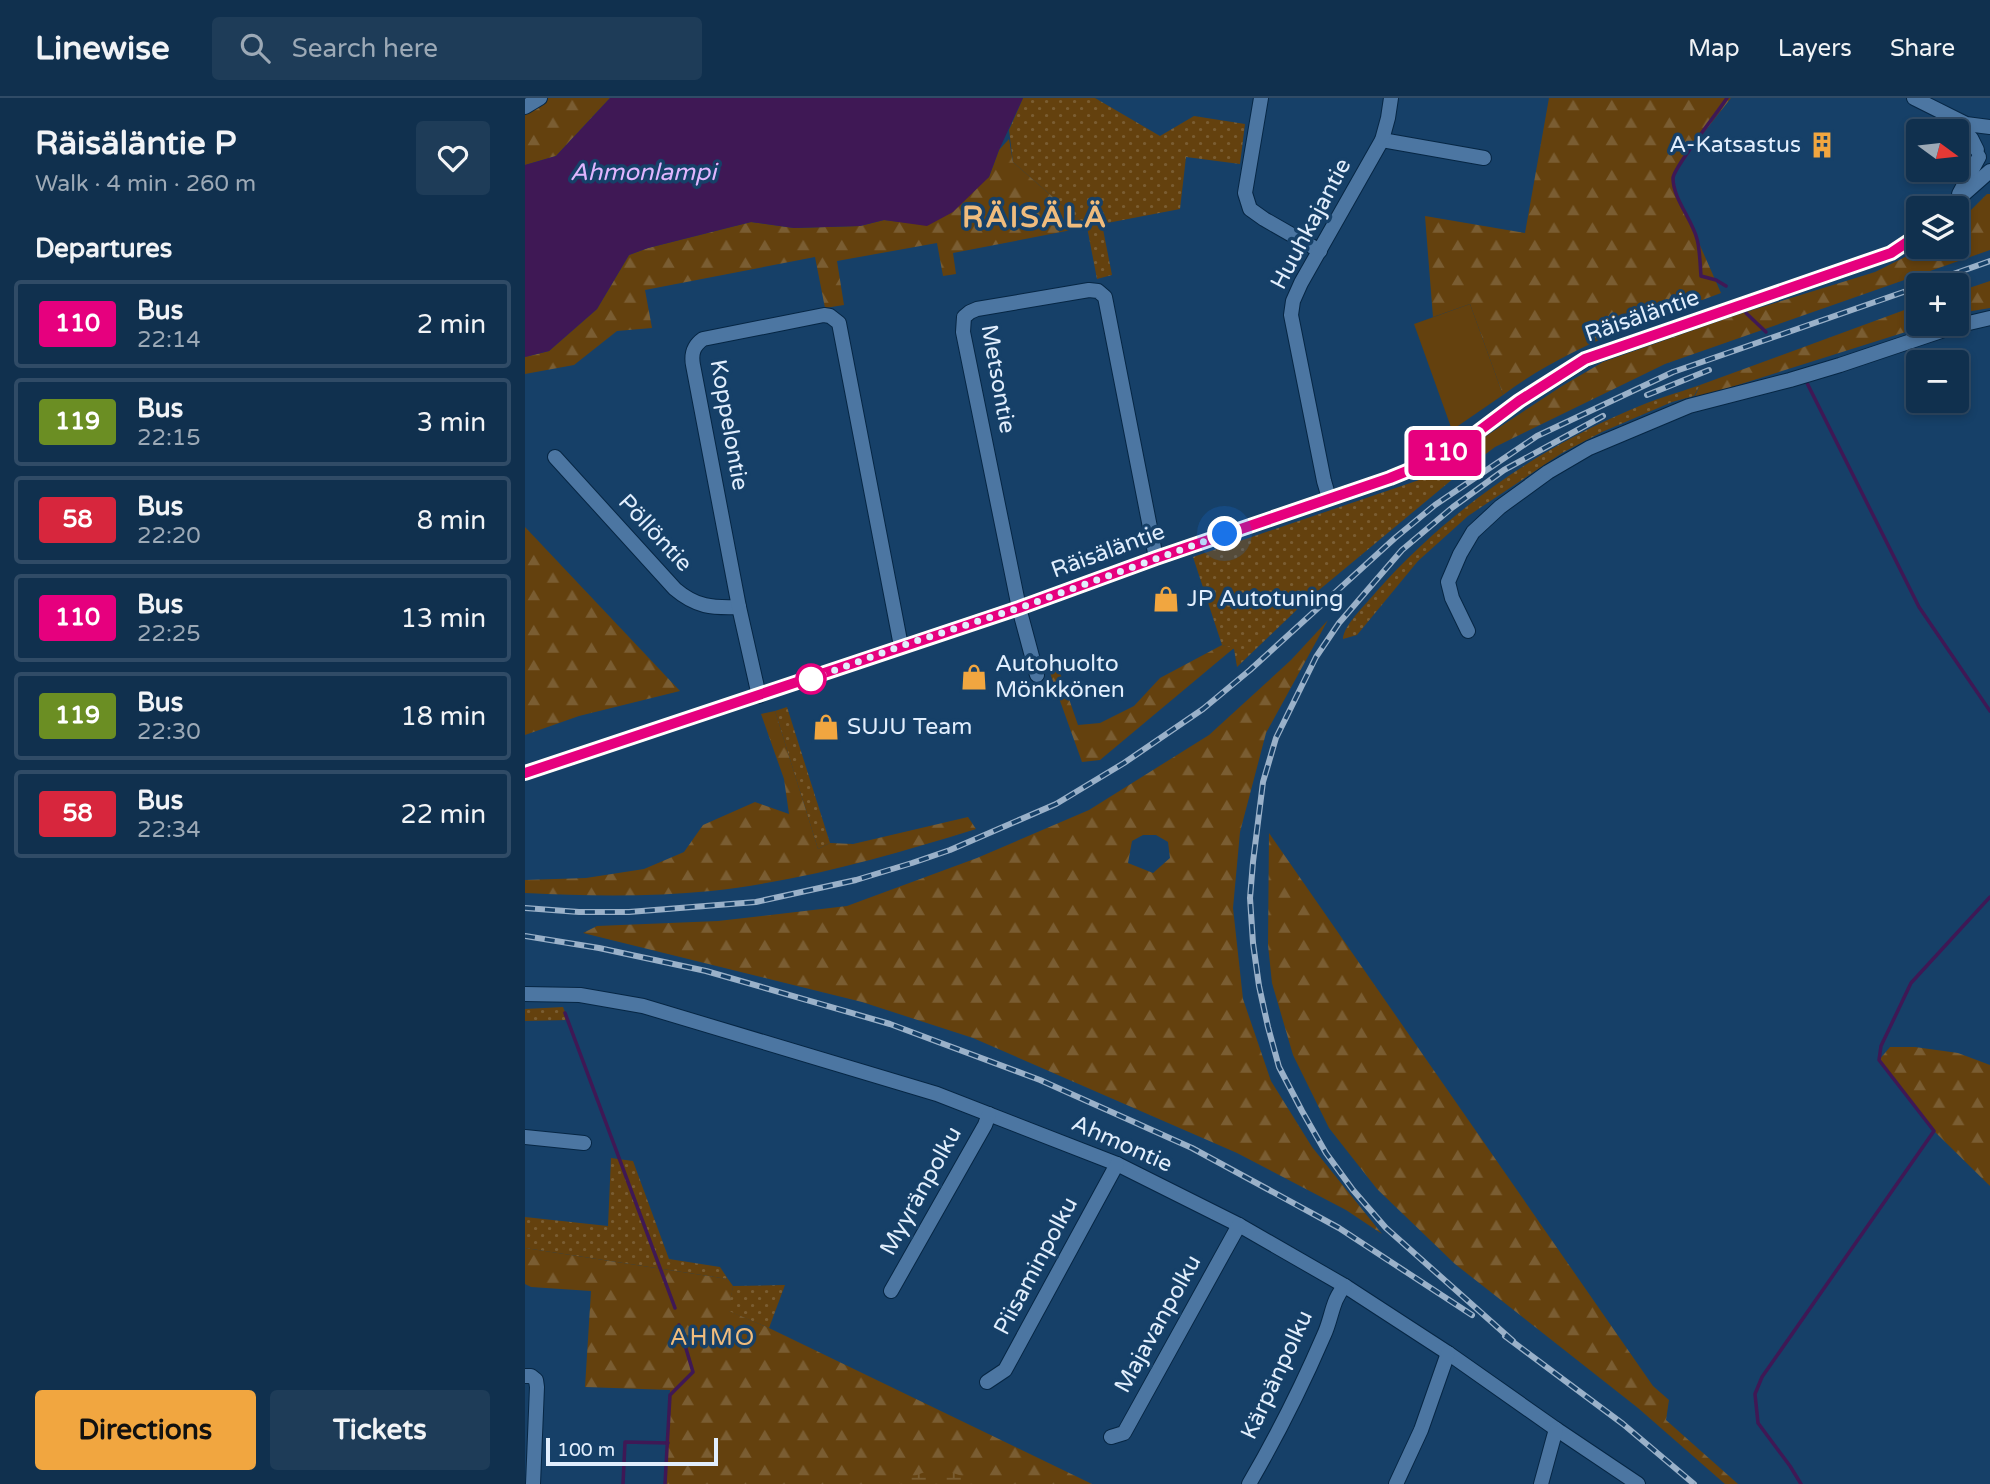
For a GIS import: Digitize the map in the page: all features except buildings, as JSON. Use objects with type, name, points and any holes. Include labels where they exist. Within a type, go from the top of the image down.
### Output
[{"type":"street","points":[[525,107],[540,98]]},
{"type":"street","points":[[1261,98],[1245,193],[1250,209],[1320,251]]},
{"type":"street","name":"Huuhkajantie","points":[[1329,498],[1291,315],[1293,301],[1382,140],[1391,98]]},
{"type":"street","points":[[1914,98],[1966,124],[1990,128]]},
{"type":"street","points":[[1943,113],[1971,138],[1984,161]]},
{"type":"street","points":[[1958,196],[1984,161],[1980,137],[1990,128]]},
{"type":"street","points":[[1382,140],[1484,158]]},
{"type":"street","name":"Räisäläntie","points":[[525,773],[1019,608],[1390,478],[1434,460],[1585,359],[1891,253],[1906,243]]},
{"type":"street","name":"Metsontie","points":[[1019,608],[963,332],[964,317],[973,310],[1092,290],[1105,297],[1156,558]]},
{"type":"street","name":"Koppelontie","points":[[759,696],[739,607],[693,365],[693,351],[703,339],[824,315],[830,316],[841,327],[901,646]]},
{"type":"street","points":[[1468,631],[1448,582],[1473,532],[1509,500],[1589,447],[1689,406],[1790,380],[1956,326],[1990,318]]},
{"type":"street","name":"Pöllöntie","points":[[555,457],[686,599],[704,606],[739,607]]},
{"type":"street","points":[[1019,608],[1037,675]]},
{"type":"street","name":"Ahmontie","points":[[525,994],[580,995],[643,1006],[937,1094],[1117,1164],[1239,1225],[1345,1286],[1448,1353],[1638,1484]]},
{"type":"street","name":"Myyränpolku","points":[[891,1291],[989,1114]]},
{"type":"street","points":[[525,1137],[584,1143]]},
{"type":"street","name":"Piisaminpolku","points":[[987,1382],[1005,1370],[1117,1164]]},
{"type":"street","name":"Majavanpolku","points":[[1111,1437],[1124,1433],[1239,1225]]},
{"type":"street","name":"Kärpänpolku","points":[[1249,1484],[1278,1434],[1326,1331],[1338,1293],[1345,1286]]},
{"type":"street","points":[[1396,1484],[1422,1430],[1448,1353]]},
{"type":"street","points":[[525,1376],[536,1380],[537,1387],[533,1484]]},
{"type":"street","points":[[1541,1484],[1556,1429]]},
{"type":"green space","points":[[540,98],[610,98],[556,156],[525,165],[525,107]]},
{"type":"green space","points":[[1023,98],[1095,98],[1160,136],[1194,116],[1245,124],[1240,164],[1186,157],[1180,209],[1102,224],[1112,275],[1097,279],[1087,227],[1013,162],[1009,130]]},
{"type":"green space","points":[[1549,98],[1731,98],[1678,165],[1673,177],[1676,191],[1721,293],[1608,336],[1554,362],[1503,395],[1470,304],[1433,317],[1425,216],[1525,233]]},
{"type":"green space","points":[[1009,139],[1013,162],[1087,227],[953,253],[956,274],[943,276],[937,243],[837,261],[844,305],[825,308],[815,257],[645,290],[652,328],[617,331],[574,365],[525,374],[525,357],[549,351],[597,309],[629,255],[751,222],[794,228],[860,226],[884,220],[927,225],[989,177],[999,150]]},
{"type":"green space","points":[[1990,194],[1990,250],[1969,257],[1969,212]]},
{"type":"green space","points":[[1906,256],[1906,259],[1964,259],[1924,273],[1906,273],[1906,279],[1665,364],[1495,447],[1454,478],[1444,464],[1603,362],[1733,316],[1875,272]]},
{"type":"green space","points":[[1990,281],[1990,308],[1969,312],[1969,288]]},
{"type":"green space","points":[[1470,304],[1503,395],[1452,430],[1414,324]]},
{"type":"green space","points":[[1906,309],[1906,332],[1703,396],[1695,396],[1700,385]]},
{"type":"green space","points":[[1700,385],[1694,396],[1672,402],[1602,432],[1562,453],[1468,516],[1418,561],[1357,635],[1343,639],[1356,615],[1403,563],[1431,536],[1492,487],[1594,426],[1647,403]]},
{"type":"green space","points":[[1444,464],[1454,478],[1307,600],[1237,667],[1234,649],[1222,645],[1193,557],[1422,479]]},
{"type":"green space","points":[[525,527],[680,691],[579,716],[525,735]]},
{"type":"green space","points":[[1328,620],[1266,733],[1240,832],[1233,908],[1243,999],[1271,1081],[1312,1147],[1382,1234],[1346,1210],[1237,1153],[973,1038],[862,1002],[583,933],[597,926],[718,921],[847,906],[977,858],[1089,810],[1209,735],[1291,660]],"holes":[[[1143,835],[1156,835],[1168,842],[1170,858],[1153,873],[1128,863],[1132,841]]]},
{"type":"green space","points":[[1222,645],[1234,648],[1100,760],[1082,762],[1050,673],[1057,664],[1078,725],[1100,723],[1134,706],[1160,678]]},
{"type":"green space","points":[[787,707],[830,843],[818,849],[775,711]]},
{"type":"green space","points":[[775,711],[818,849],[830,843],[853,844],[968,817],[976,829],[845,866],[745,887],[641,895],[525,893],[525,880],[586,878],[644,869],[684,852],[703,825],[755,802],[789,814],[784,779],[761,714]]},
{"type":"green space","points":[[1269,833],[1653,1386],[1669,1400],[1666,1420],[1738,1484],[1725,1484],[1638,1408],[1455,1264],[1377,1189],[1329,1128],[1293,1055],[1272,983],[1268,945]]},
{"type":"green space","points":[[563,1007],[568,1020],[525,1021],[525,1009]]},
{"type":"green space","points":[[1890,1047],[1915,1047],[1958,1053],[1990,1065],[1990,1186],[1934,1131],[1879,1060]]},
{"type":"green space","points":[[611,1158],[633,1161],[669,1259],[720,1267],[728,1279],[525,1248],[525,1217],[608,1226]]},
{"type":"green space","points":[[525,1248],[728,1279],[733,1286],[729,1311],[1092,1484],[665,1484],[670,1390],[585,1387],[591,1291],[531,1287],[525,1284]]},
{"type":"green space","points":[[785,1285],[769,1328],[728,1311],[733,1286]]},
{"type":"green space","points":[[950,1472],[986,1484],[896,1484],[922,1473]]},
{"type":"water","name":"Ahmonlampi","points":[[610,98],[1023,98],[989,177],[953,212],[927,226],[884,220],[860,226],[794,228],[751,222],[648,248],[629,255],[597,309],[549,351],[525,357],[525,165],[556,156]]},
{"type":"waterway","points":[[1726,286],[1701,276],[1697,239],[1676,194],[1673,178],[1688,152],[1727,98]]},
{"type":"waterway","points":[[1746,313],[1766,332]]},
{"type":"waterway","points":[[1807,383],[1919,607],[1990,711]]},
{"type":"waterway","points":[[1801,1484],[1758,1423],[1755,1394],[1762,1377],[1934,1131],[1879,1060],[1881,1046],[1911,983],[1990,897]]},
{"type":"waterway","points":[[565,1013],[675,1308]]},
{"type":"waterway","points":[[665,1484],[670,1395],[693,1372],[679,1325]]},
{"type":"waterway","points":[[623,1484],[625,1442],[668,1443]]},
{"type":"railway","points":[[1956,273],[1990,261]]},
{"type":"railway","points":[[525,908],[629,912],[756,902],[856,880],[912,863],[950,850],[1056,804],[1124,763],[1203,709],[1435,505],[1537,436],[1673,372],[1906,291]]},
{"type":"railway","points":[[1647,395],[1709,370]]},
{"type":"railway","points":[[1513,1341],[1386,1228],[1326,1153],[1302,1111],[1279,1067],[1259,986],[1250,898],[1253,862],[1263,782],[1276,738],[1316,657],[1339,623],[1402,550],[1453,507],[1504,470],[1603,416]]},
{"type":"railway","points":[[525,936],[599,948],[706,971],[890,1024],[1040,1080],[1192,1148],[1339,1228],[1472,1315]]},
{"type":"railway","points":[[1505,1336],[1623,1424],[1694,1484]]},
{"type":"bus line","name":"110","points":[[525,773],[1019,608],[1390,478],[1434,460],[1585,359],[1891,253],[1906,243]]},
{"type":"place","name":"A-Katsastus","points":[[1822,145]]},
{"type":"place","name":"JP Autotuning","points":[[1166,599]]},
{"type":"place","name":"Autohuolto Mönkkönen","points":[[974,677]]},
{"type":"place","name":"SUJU Team","points":[[826,727]]},
{"type":"district","name":"RÄISÄLÄ","points":[[1035,217]]},
{"type":"district","name":"AHMO","points":[[713,1337]]},
{"type":"route","points":[[811,679],[1225,534]]}]
